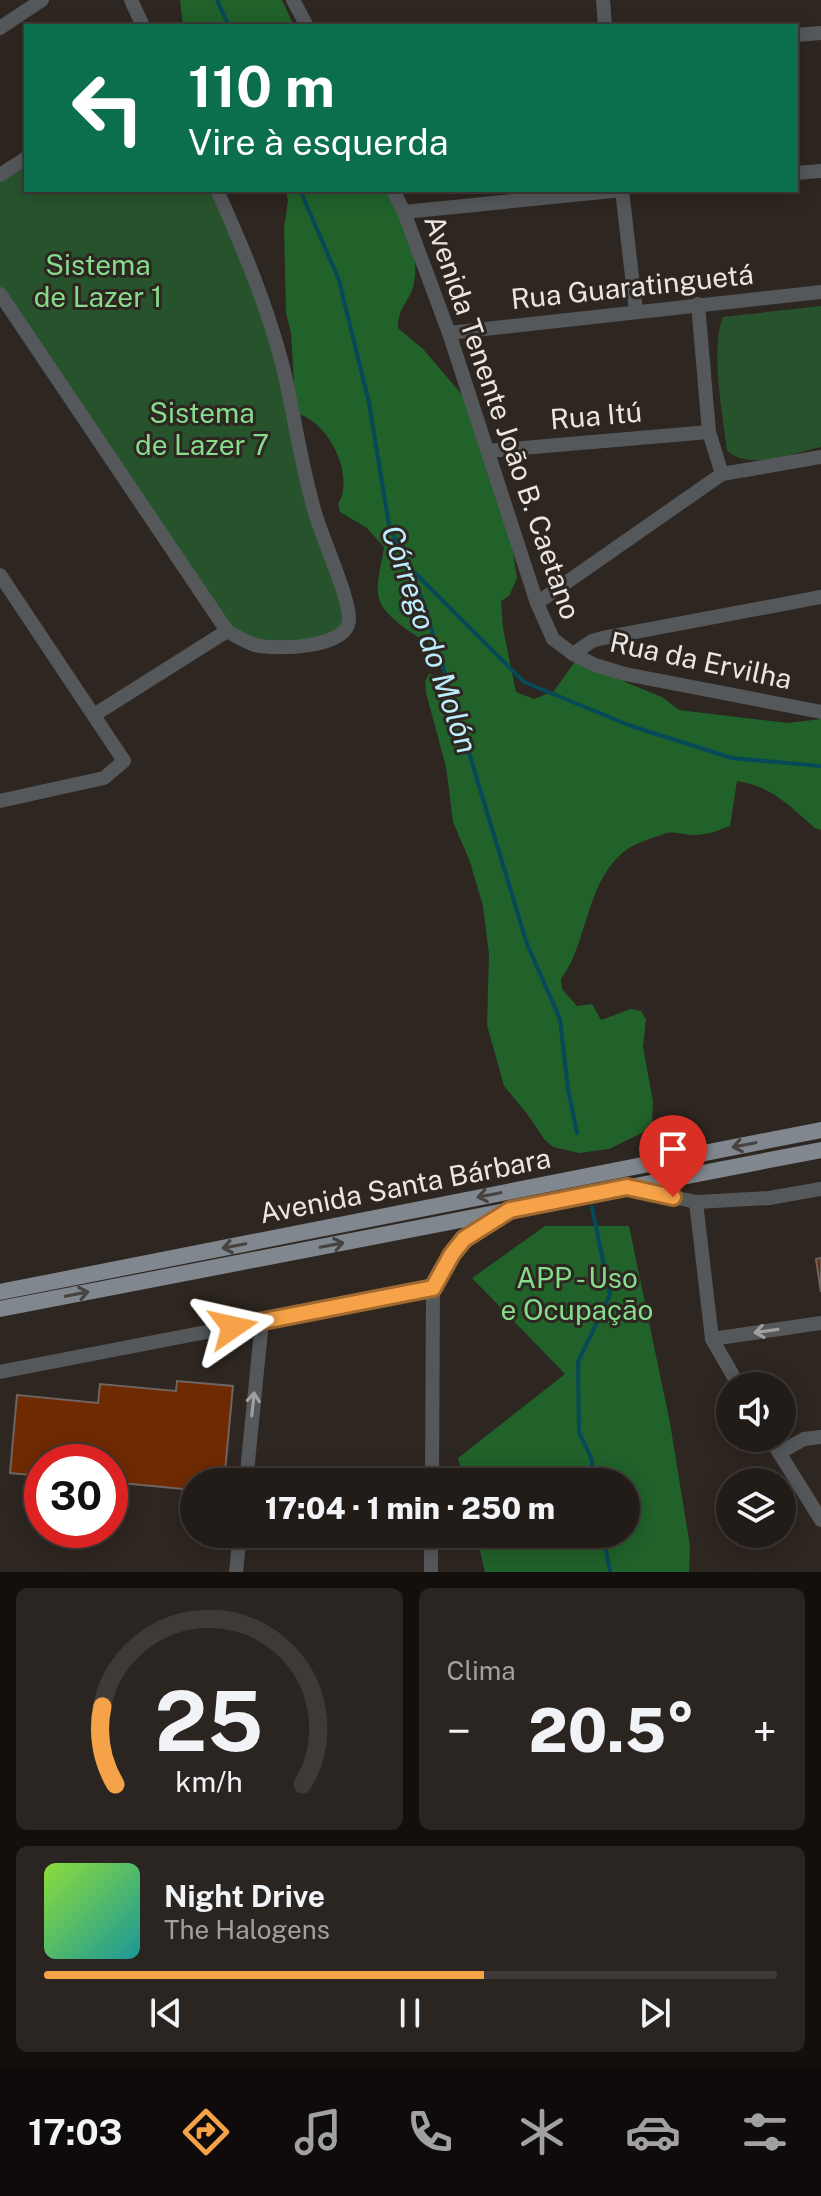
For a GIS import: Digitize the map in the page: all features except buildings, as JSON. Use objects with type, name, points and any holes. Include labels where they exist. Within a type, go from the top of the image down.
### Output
[{"type":"main road","name":"Avenida Santa Bárbara","points":[[0,1292],[821,1130]]},
{"type":"main road","name":"Avenida Santa Bárbara","points":[[0,1309],[821,1150]]},
{"type":"main road","points":[[433,1288],[464,1239],[510,1210]]},
{"type":"street","points":[[0,28],[42,0]]},
{"type":"street","points":[[131,0],[142,24]]},
{"type":"street","points":[[293,0],[306,24]]},
{"type":"street","points":[[603,0],[605,24]]},
{"type":"street","points":[[798,35],[821,33]]},
{"type":"street","points":[[0,175],[24,159]]},
{"type":"street","points":[[798,173],[821,171]]},
{"type":"street","points":[[0,294],[227,631],[254,644],[283,647],[326,642],[343,633],[349,622],[347,606],[308,487],[283,368],[256,276],[218,192]]},
{"type":"street","name":"Avenida Tenente João B. Caetano","points":[[394,192],[449,333],[537,603],[553,639],[573,654]]},
{"type":"street","points":[[404,212],[603,192]]},
{"type":"street","points":[[623,192],[636,311]]},
{"type":"street","name":"Rua Guaratinguetá","points":[[449,333],[821,292]]},
{"type":"street","points":[[698,304],[709,432],[722,474]]},
{"type":"street","name":"Rua Itú","points":[[488,451],[709,432]]},
{"type":"street","points":[[537,603],[722,474],[821,457]]},
{"type":"street","points":[[0,575],[124,761],[104,778],[0,801]]},
{"type":"street","points":[[573,654],[592,641],[603,638],[821,597]]},
{"type":"street","points":[[94,715],[227,631]]},
{"type":"street","name":"Rua da Ervilha","points":[[573,654],[625,674],[821,712]]},
{"type":"street","points":[[627,1187],[696,1202],[756,1199],[821,1189]]},
{"type":"street","points":[[696,1202],[712,1339],[731,1372]]},
{"type":"street","points":[[0,1372],[433,1288],[432,1468]]},
{"type":"street","points":[[247,1468],[262,1321]]},
{"type":"street","points":[[712,1339],[821,1323]]},
{"type":"street","points":[[821,1437],[804,1439],[779,1453],[821,1520]]},
{"type":"street","points":[[236,1572],[239,1548]]},
{"type":"street","points":[[431,1548],[431,1572]]},
{"type":"green space","points":[[180,0],[282,0],[293,24],[183,24]]},
{"type":"green space","points":[[24,159],[24,192],[218,192],[256,276],[347,606],[343,633],[283,647],[227,631],[0,294],[0,175]]},
{"type":"green space","points":[[286,192],[391,192],[401,213],[413,249],[415,275],[398,328],[423,349],[464,397],[508,520],[517,578],[509,596],[501,601],[503,628],[516,692],[534,699],[554,691],[579,656],[606,663],[617,670],[625,682],[662,697],[679,710],[788,723],[821,719],[821,830],[770,792],[737,781],[730,826],[699,835],[667,833],[629,848],[615,861],[596,892],[578,946],[561,979],[562,989],[577,1006],[592,1004],[601,1020],[631,1009],[641,1011],[646,1019],[643,1047],[653,1101],[652,1123],[644,1132],[609,1149],[579,1153],[553,1147],[504,1086],[487,1025],[489,954],[483,906],[470,862],[453,822],[446,767],[426,693],[425,681],[429,674],[437,676],[446,686],[438,649],[404,627],[382,606],[378,586],[384,547],[367,528],[340,512],[338,504],[343,492],[341,464],[327,436],[306,417],[294,413],[288,422],[294,383],[291,333],[286,313],[284,228]]},
{"type":"green space","points":[[821,306],[821,447],[760,460],[737,457],[727,451],[717,364],[723,317]]},
{"type":"green space","name":"APP - Uso e Ocupação","points":[[545,1226],[629,1226],[670,1423],[690,1546],[689,1572],[485,1572],[479,1548],[640,1548],[640,1468],[460,1468],[458,1458],[565,1374],[472,1278]]},
{"type":"waterway","name":"Córrego do Molón","points":[[217,0],[228,24]]},
{"type":"waterway","name":"Córrego do Molón","points":[[301,192],[339,280],[369,403],[389,525],[422,598],[527,944],[560,1019],[568,1089],[577,1133]]},
{"type":"waterway","points":[[409,567],[524,682],[631,726],[732,758],[821,766]]},
{"type":"waterway","points":[[592,1207],[610,1295],[578,1362],[579,1432],[592,1460],[592,1468]]},
{"type":"waterway","points":[[606,1548],[610,1572]]},
{"type":"route","points":[[233,1327],[433,1288],[464,1239],[510,1210],[627,1187],[673,1197]]},
{"type":"park label","name":"Sistema de Lazer 1","points":[[98,280]]},
{"type":"park label","name":"Sistema de Lazer 7","points":[[202,428]]}]
